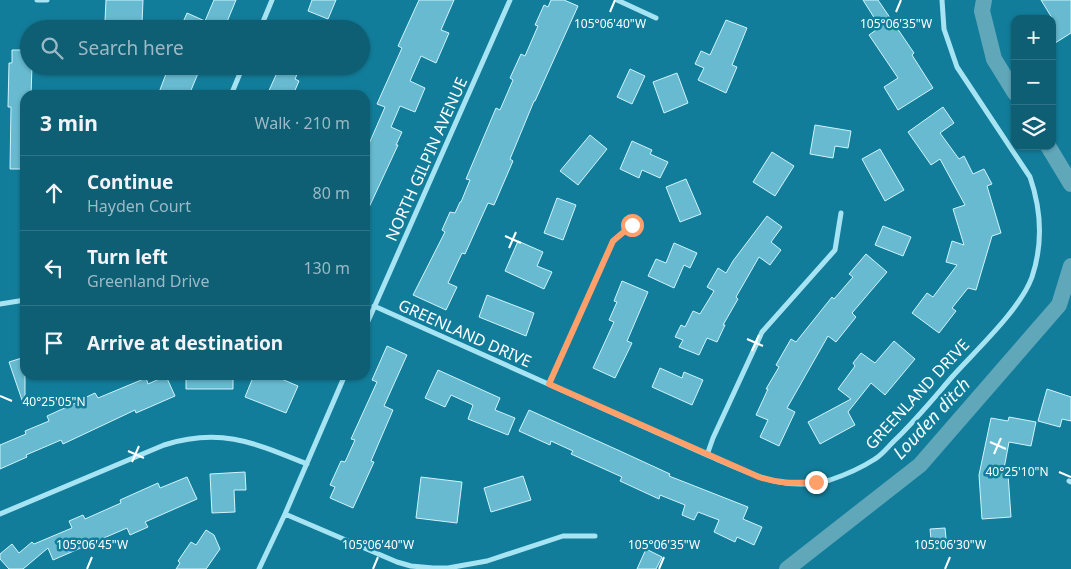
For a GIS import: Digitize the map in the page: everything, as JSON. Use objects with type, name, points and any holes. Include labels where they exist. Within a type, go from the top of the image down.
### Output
[{"type":"street","points":[[37,0],[47,0]]},
{"type":"street","points":[[264,20],[272,0]]},
{"type":"street","name":"NORTH GILPIN AVENUE","points":[[370,316],[510,0]]},
{"type":"street","points":[[617,0],[656,18]]},
{"type":"street","name":"GREENLAND DRIVE","points":[[374,306],[707,455],[775,482],[789,484],[829,480],[849,473],[876,459],[910,425],[1008,316],[1024,294],[1032,276],[1039,241],[1039,215],[1030,176],[958,67],[944,29],[942,0]]},
{"type":"street","points":[[233,90],[239,75]]},
{"type":"street","points":[[707,455],[762,332],[835,250],[841,213]]},
{"type":"street","points":[[549,384],[613,241],[632,225]]},
{"type":"street","points":[[0,304],[20,301]]},
{"type":"street","points":[[259,569],[286,514],[343,380]]},
{"type":"street","points":[[0,514],[181,439],[202,436],[236,438],[265,447],[307,464]]},
{"type":"street","points":[[286,514],[397,562],[410,566],[433,568],[468,565],[563,536],[595,536]]},
{"type":"building","points":[[106,0],[143,0],[142,20],[105,20]]},
{"type":"building","points":[[214,0],[236,0],[228,20],[205,20]]},
{"type":"building","points":[[312,0],[336,0],[328,19],[308,11]]},
{"type":"building","points":[[419,0],[454,0],[441,30],[449,33],[436,63],[421,56],[410,81],[425,88],[415,112],[400,106],[391,127],[402,132],[396,145],[398,145],[370,205],[370,142],[385,107],[377,104],[402,48],[398,46]]},
{"type":"building","points":[[551,0],[564,0],[578,6],[534,101],[510,159],[513,161],[494,205],[488,203],[465,254],[462,253],[448,283],[457,287],[446,310],[413,295],[445,232],[442,230],[450,212],[455,213],[461,202],[470,180],[466,179],[496,108],[500,110],[513,80],[510,78],[521,54],[525,56],[538,26],[535,25],[544,5],[548,7]]},
{"type":"building","points":[[863,0],[878,0],[914,53],[912,55],[933,88],[898,110],[884,87],[898,78],[869,35],[880,27]]},
{"type":"building","points":[[1041,0],[1071,0],[1071,33],[1056,42],[1056,15],[1050,15]]},
{"type":"building","points":[[187,13],[203,20],[184,20]]},
{"type":"building","points":[[726,20],[747,28],[732,65],[737,67],[726,93],[698,80],[704,68],[695,64],[701,51],[710,55]]},
{"type":"building","points":[[12,50],[20,50],[20,75],[32,75],[31,90],[20,90],[20,169],[10,169],[11,107],[8,107],[9,63],[12,63]]},
{"type":"building","points":[[630,69],[645,76],[632,104],[617,97]]},
{"type":"building","points":[[677,73],[688,103],[664,113],[653,82]]},
{"type":"building","points":[[166,75],[197,75],[191,90],[160,90]]},
{"type":"building","points":[[276,75],[297,75],[295,79],[299,81],[295,90],[269,90]]},
{"type":"building","points":[[943,107],[954,123],[940,133],[959,159],[964,156],[973,174],[984,169],[992,184],[987,186],[1001,233],[992,236],[976,290],[968,288],[952,308],[956,311],[939,333],[912,313],[927,293],[933,297],[957,265],[946,262],[952,241],[964,245],[953,209],[965,205],[940,159],[931,165],[908,132]]},
{"type":"building","points":[[815,125],[851,131],[848,148],[835,146],[833,158],[810,154]]},
{"type":"building","points":[[590,135],[607,149],[578,185],[560,171]]},
{"type":"building","points":[[632,141],[652,150],[650,154],[668,162],[660,178],[642,170],[639,178],[620,169]]},
{"type":"building","points":[[880,149],[904,190],[885,201],[862,159]]},
{"type":"building","points":[[772,152],[794,166],[775,196],[753,182]]},
{"type":"building","points":[[686,179],[701,214],[680,222],[666,187]]},
{"type":"building","points":[[557,198],[576,205],[563,240],[544,233]]},
{"type":"building","points":[[767,216],[782,227],[771,242],[781,250],[770,265],[759,257],[736,297],[738,299],[723,325],[725,325],[717,342],[707,338],[699,355],[679,347],[683,340],[675,337],[681,325],[685,327],[693,311],[700,314],[714,291],[707,287],[718,268],[726,273]]},
{"type":"building","points":[[883,226],[911,237],[903,256],[875,245]]},
{"type":"building","points":[[518,241],[543,252],[537,266],[552,272],[544,289],[505,271]]},
{"type":"building","points":[[674,243],[697,253],[690,268],[684,265],[674,288],[648,276],[656,259],[666,263]]},
{"type":"building","points":[[866,254],[887,272],[852,313],[856,317],[836,342],[828,336],[787,408],[795,412],[779,446],[760,437],[768,420],[756,415],[768,389],[766,389],[779,367],[776,365],[791,339],[796,342],[832,297],[834,299],[853,277],[849,274]]},
{"type":"building","points":[[622,281],[648,292],[627,341],[632,343],[615,378],[593,368],[614,322],[609,320],[617,302],[614,301]]},
{"type":"building","points":[[487,295],[534,313],[526,336],[479,317]]},
{"type":"building","points":[[894,341],[915,359],[885,395],[871,383],[848,412],[855,425],[820,444],[808,422],[851,399],[838,389],[855,366],[853,363],[861,353],[875,363]]},
{"type":"building","points":[[387,346],[407,355],[384,406],[393,410],[371,461],[374,462],[353,508],[330,498],[335,487],[330,485],[341,461],[345,462],[355,440],[351,439],[377,382],[372,380]]},
{"type":"building","points":[[20,359],[20,380],[25,380],[25,403],[23,403],[9,362]]},
{"type":"building","points":[[660,368],[682,378],[684,372],[703,380],[692,405],[652,387]]},
{"type":"building","points":[[438,370],[500,398],[495,410],[515,418],[508,435],[468,419],[473,405],[451,395],[445,407],[425,398]]},
{"type":"building","points":[[141,380],[147,380],[148,384],[157,380],[168,380],[175,396],[136,413],[135,410],[63,444],[61,440],[0,469],[0,445],[26,434],[25,431],[49,421],[47,416],[95,393],[98,398]]},
{"type":"building","points":[[186,380],[233,380],[233,389],[186,389]]},
{"type":"building","points":[[252,380],[284,380],[298,386],[286,413],[245,397]]},
{"type":"building","points":[[1047,389],[1071,397],[1071,421],[1062,419],[1060,427],[1038,421]]},
{"type":"building","points":[[529,410],[670,474],[669,476],[748,507],[743,519],[762,527],[754,545],[737,537],[735,542],[714,532],[719,520],[698,512],[694,520],[682,515],[685,505],[660,495],[659,499],[620,481],[622,477],[571,454],[573,451],[551,441],[550,445],[519,431]]},
{"type":"building","points":[[1009,417],[1036,422],[1031,446],[1009,442],[1003,474],[1008,474],[1011,517],[982,519],[979,475],[991,418],[1008,421]]},
{"type":"building","points":[[245,472],[246,490],[234,490],[235,512],[212,513],[210,474]]},
{"type":"building","points":[[523,476],[531,500],[491,512],[484,488]]},
{"type":"building","points":[[187,477],[197,499],[145,522],[148,527],[130,535],[127,528],[53,560],[48,548],[23,569],[9,569],[0,559],[0,554],[12,544],[19,553],[32,542],[34,544],[72,528],[69,521],[83,515],[85,519],[121,503],[120,500],[158,483],[160,488]]},
{"type":"building","points":[[421,477],[462,482],[457,523],[416,518]]},
{"type":"building","points":[[945,528],[947,548],[932,549],[930,529]]},
{"type":"building","points":[[206,530],[214,535],[220,549],[206,569],[176,569],[180,563],[178,561],[191,542],[196,545]]},
{"type":"building","points":[[646,549],[662,557],[656,569],[637,569]]},
{"type":"waterway","name":"Louden ditch","points":[[984,0],[982,11],[994,59],[1011,87]]},
{"type":"waterway","name":"Louden ditch","points":[[1050,150],[1071,184]]},
{"type":"waterway","name":"Louden ditch","points":[[787,569],[920,465],[1059,305],[1071,266]]},
{"type":"route","points":[[632,225],[613,241],[549,384],[759,477],[789,484],[816,482]]}]
